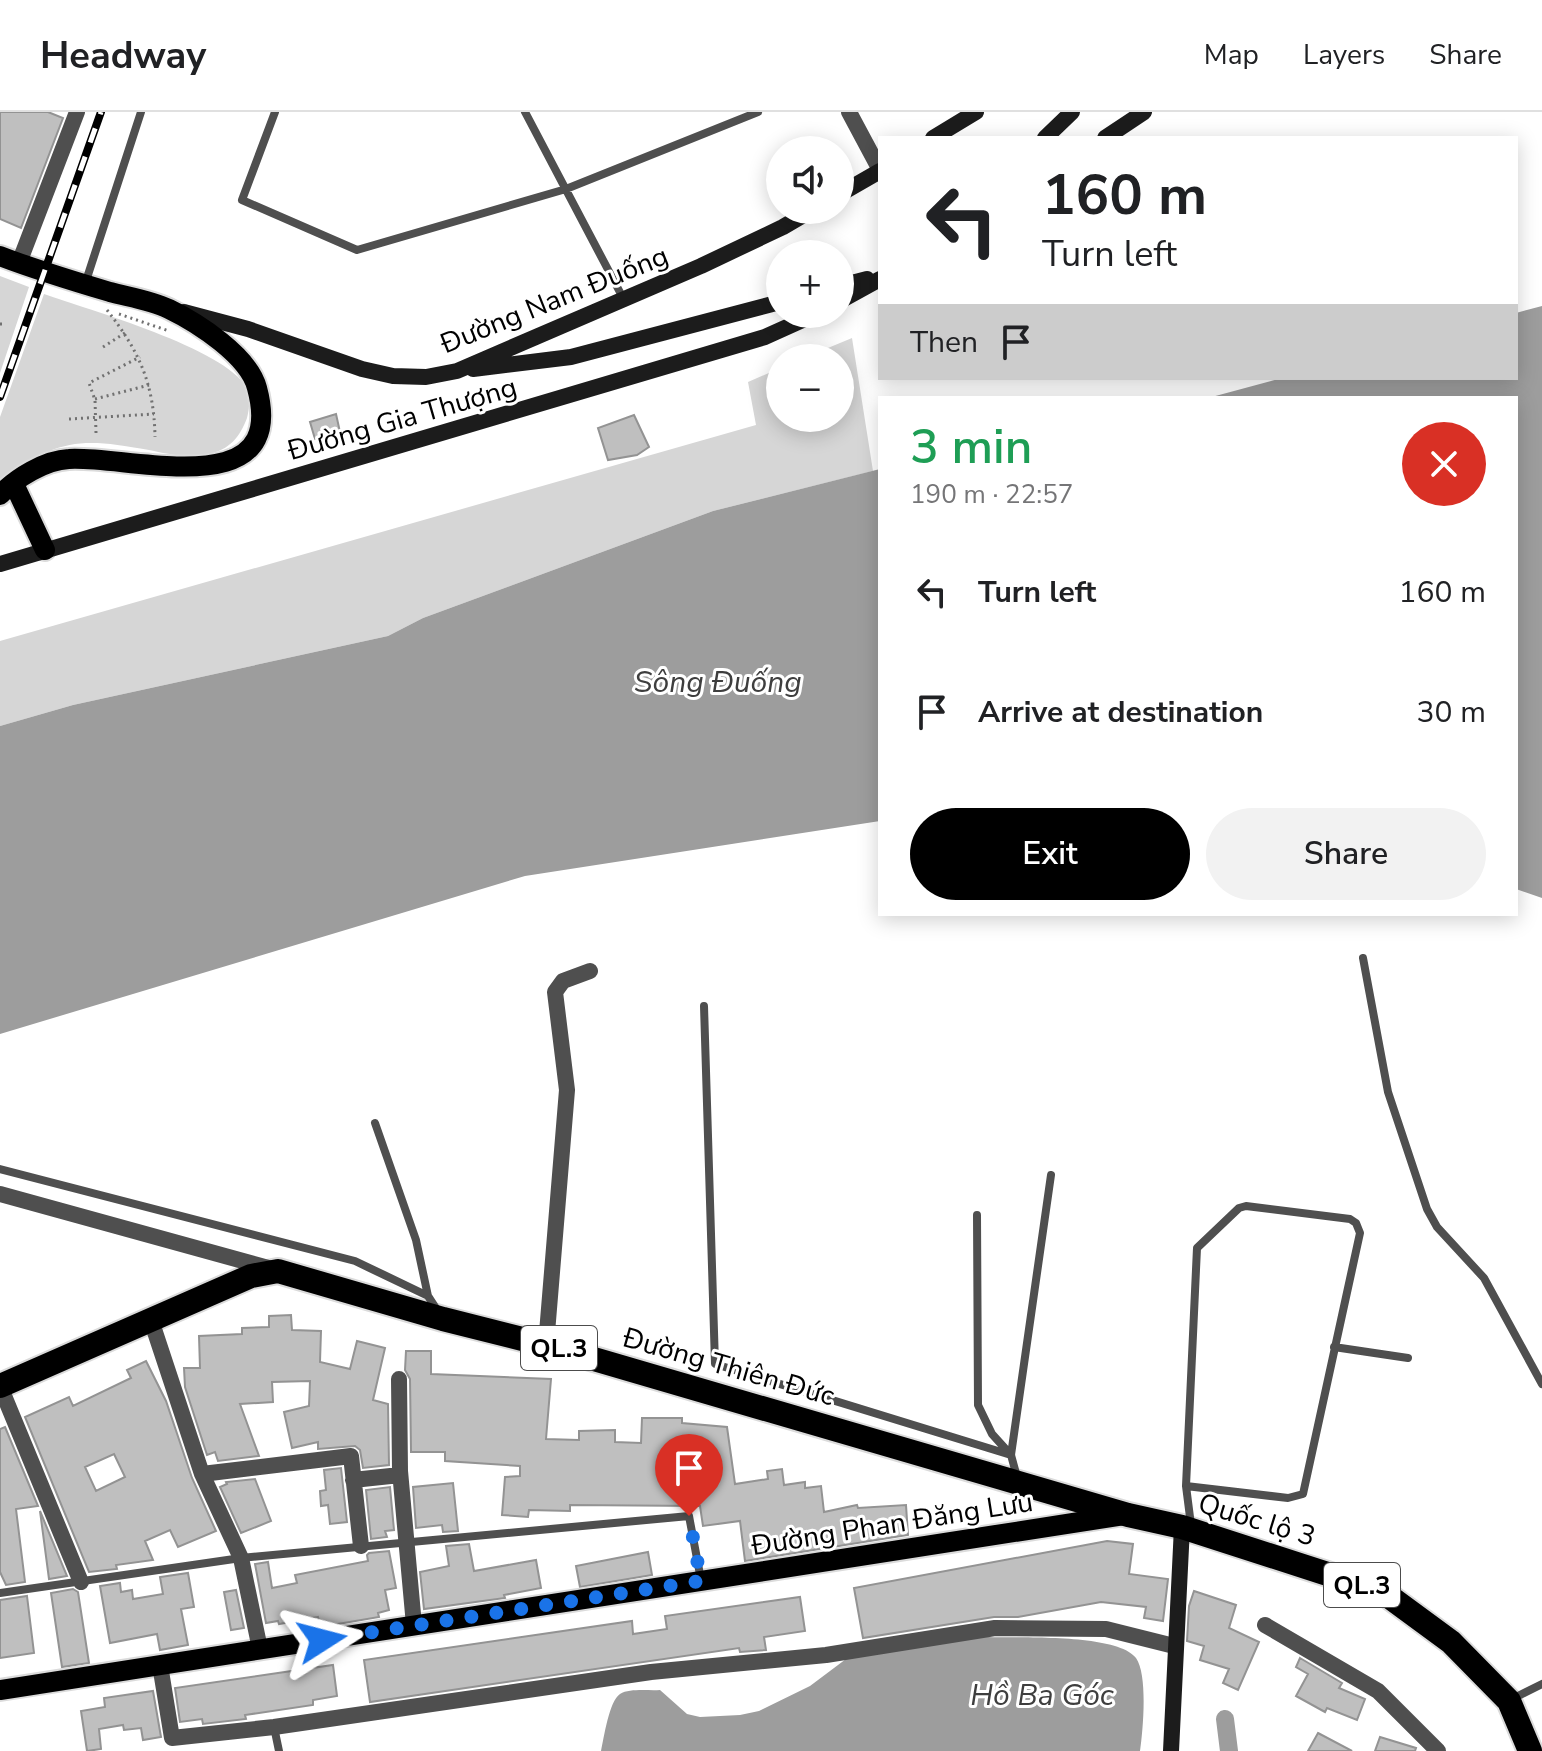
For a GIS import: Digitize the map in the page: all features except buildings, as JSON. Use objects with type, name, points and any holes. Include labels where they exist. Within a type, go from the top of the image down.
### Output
[{"type":"highway","name":"Đường Thiên Đức","points":[[278,1271],[546,1345],[1128,1515]]},
{"type":"highway","points":[[0,1386],[251,1276],[278,1271]]},
{"type":"highway","name":"Quốc lộ 3","points":[[1128,1515],[1187,1528],[1383,1592],[1451,1642],[1509,1701],[1530,1751]]},
{"type":"main road","points":[[936,136],[976,112]]},
{"type":"main road","points":[[1047,136],[1072,112]]},
{"type":"main road","points":[[1108,136],[1144,112]]},
{"type":"main road","points":[[854,186],[878,171]]},
{"type":"main road","name":"Đường Nam Đuống","points":[[167,308],[244,327],[378,373],[426,377],[457,371],[701,266],[788,224]]},
{"type":"main road","points":[[10,260],[167,308],[236,355],[254,376],[264,421],[259,436],[248,450],[230,460],[189,468],[67,458],[47,464],[7,489],[45,550]]},
{"type":"main road","points":[[854,283],[878,277]]},
{"type":"main road","points":[[854,293],[878,278]]},
{"type":"main road","points":[[457,371],[571,357],[766,306]]},
{"type":"main road","name":"Đường Gia Thượng","points":[[0,564],[765,337],[785,328]]},
{"type":"main road","name":"Đường Phan Đăng Lưu","points":[[0,1690],[1128,1515]]},
{"type":"main road","points":[[1171,1751],[1174,1646],[1187,1528]]},
{"type":"street","points":[[10,260],[77,112]]},
{"type":"street","points":[[849,112],[878,166]]},
{"type":"street","points":[[546,1345],[567,1090],[555,992],[563,981],[590,971]]},
{"type":"street","points":[[0,1194],[278,1271]]},
{"type":"street","points":[[151,1320],[202,1474],[241,1558],[260,1649]]},
{"type":"street","points":[[399,1379],[400,1475],[414,1625]]},
{"type":"street","points":[[0,1386],[81,1582]]},
{"type":"street","points":[[202,1474],[351,1456],[361,1546]]},
{"type":"street","points":[[353,1480],[400,1475]]},
{"type":"street","points":[[1265,1625],[1378,1691],[1438,1751]]},
{"type":"street","points":[[160,1665],[172,1738],[274,1727],[651,1672],[826,1655],[995,1628],[1106,1629],[1174,1646]]},
{"type":"lane","points":[[85,285],[141,112]]},
{"type":"lane","points":[[275,112],[242,200],[357,250],[566,189],[758,112]]},
{"type":"lane","points":[[525,112],[623,298]]},
{"type":"lane","points":[[1363,958],[1388,1092],[1427,1209],[1437,1227],[1484,1278],[1542,1384]]},
{"type":"lane","points":[[704,1006],[715,1364],[1011,1455]]},
{"type":"lane","points":[[375,1123],[416,1240],[428,1296],[443,1319]]},
{"type":"lane","points":[[0,1169],[355,1261],[428,1296]]},
{"type":"lane","points":[[1018,1482],[1011,1455],[1051,1175]]},
{"type":"lane","points":[[1186,1486],[1288,1498],[1303,1494],[1360,1233],[1356,1223],[1350,1219],[1256,1207],[1239,1208],[1197,1248],[1186,1486],[1187,1528]]},
{"type":"lane","points":[[977,1215],[978,1405],[992,1434],[1011,1455]]},
{"type":"lane","points":[[1334,1347],[1408,1358]]},
{"type":"lane","points":[[0,1593],[241,1558],[689,1516],[701,1581]]},
{"type":"lane","points":[[1509,1701],[1542,1684]]},
{"type":"lane","points":[[274,1727],[279,1751]]},
{"type":"path","points":[[155,437],[149,385],[140,357],[107,310],[173,332]]},
{"type":"path","points":[[103,347],[125,333]]},
{"type":"path","points":[[96,433],[95,400],[89,383],[140,357]]},
{"type":"path","points":[[95,400],[149,385]]},
{"type":"path","points":[[69,419],[154,414]]},
{"type":"shaded area","points":[[0,276],[29,287],[0,373]]},
{"type":"shaded area","points":[[44,294],[154,332],[185,345],[234,373],[247,388],[249,399],[247,418],[237,437],[222,449],[194,456],[105,443],[70,445],[38,456],[0,480],[0,417]]},
{"type":"shaded area","points":[[852,338],[853,344],[838,344]]},
{"type":"shaded area","points":[[854,351],[873,471],[713,511],[423,618],[388,636],[73,705],[0,726],[0,641],[756,425],[748,382],[766,374],[766,432],[854,432]]},
{"type":"water","points":[[1542,306],[1542,898],[1518,890],[1518,396],[1215,396],[1275,380],[1518,380],[1518,312]]},
{"type":"water","name":"Sông Đuống","points":[[878,470],[878,821],[525,876],[0,1034],[0,726],[73,705],[388,636],[423,618],[713,511]]},
{"type":"water","name":"Hồ Ba Góc","points":[[984,1637],[1065,1638],[1109,1644],[1126,1650],[1136,1658],[1142,1677],[1144,1703],[1140,1751],[601,1751],[613,1704],[624,1692],[660,1690],[687,1714],[700,1717],[740,1715],[759,1711],[810,1686],[850,1656]]},
{"type":"waterway","points":[[1225,1719],[1229,1751]]},
{"type":"railway","points":[[0,397],[101,112]]},
{"type":"route","points":[[322,1640],[701,1581],[689,1516]]}]
